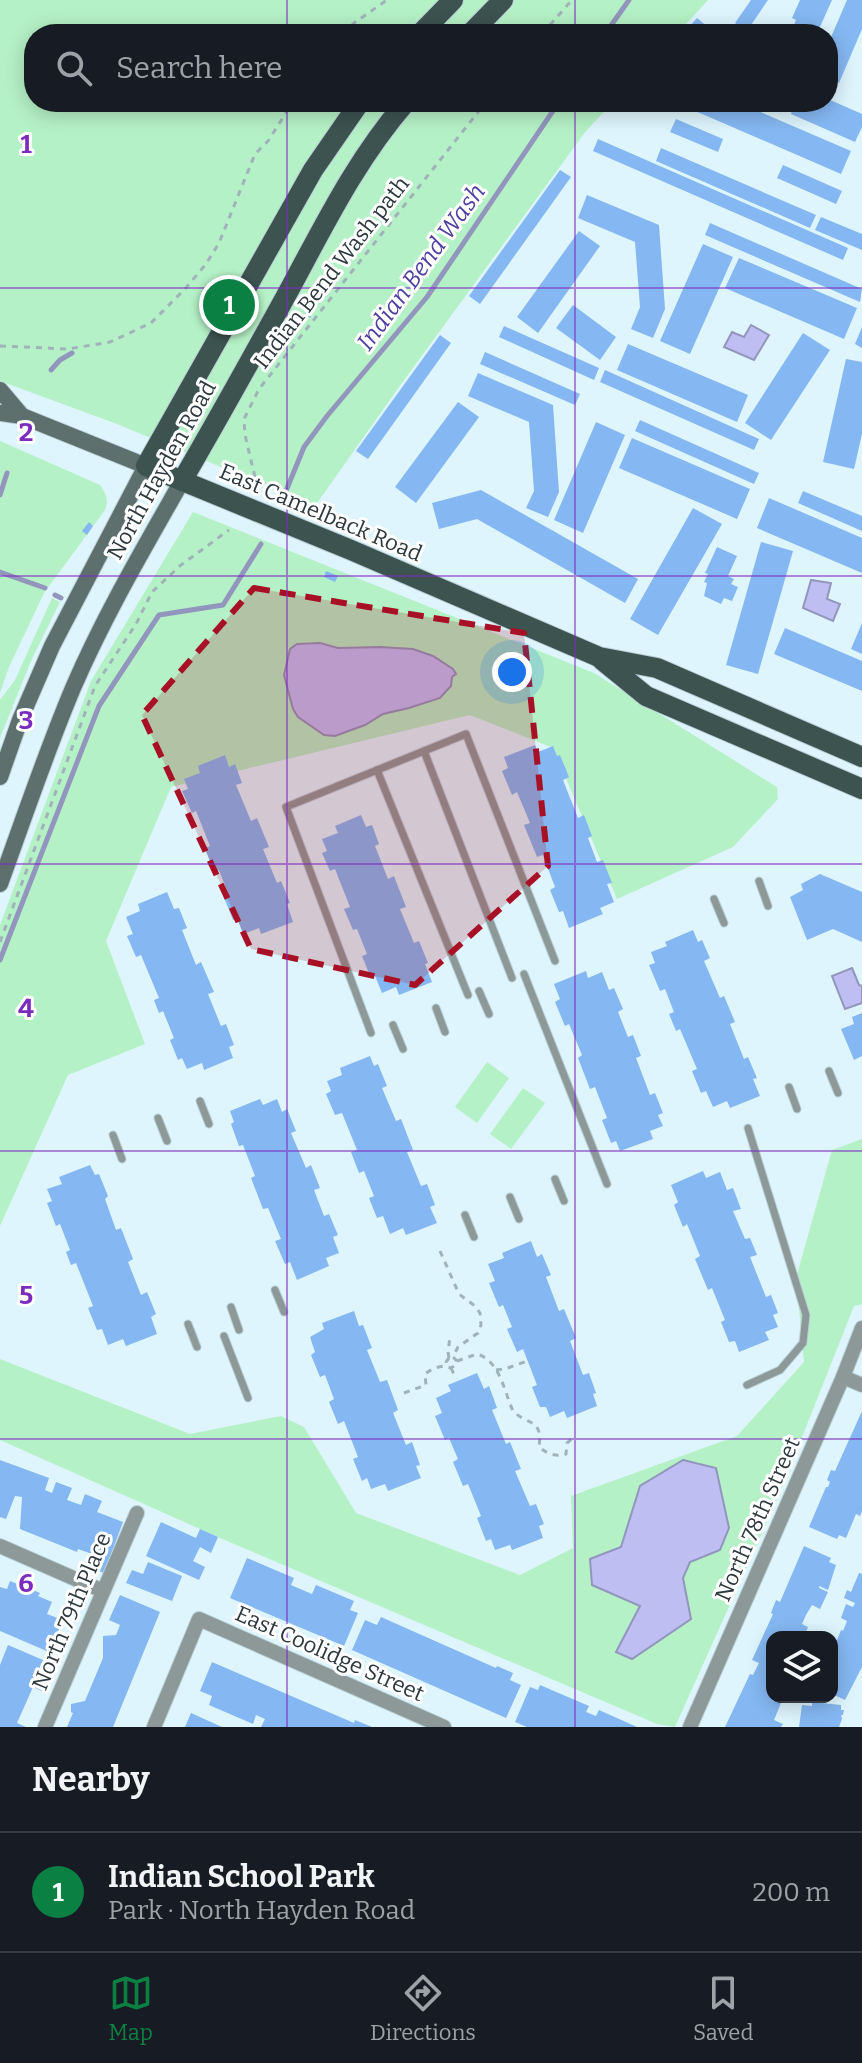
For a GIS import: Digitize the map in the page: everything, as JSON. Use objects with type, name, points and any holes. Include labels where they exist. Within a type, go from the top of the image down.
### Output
[{"type":"main road","points":[[430,24],[453,0]]},
{"type":"main road","points":[[480,24],[503,0]]},
{"type":"main road","name":"North Hayden Road","points":[[0,777],[20,720],[52,646],[146,466],[313,170],[353,112]]},
{"type":"main road","name":"North Hayden Road","points":[[0,884],[53,738],[78,677],[111,610],[342,190],[398,112]]},
{"type":"main road","name":"East Camelback Road","points":[[0,390],[22,416]]},
{"type":"main road","name":"East Camelback Road","points":[[0,413],[22,416],[146,466],[599,657],[657,668],[862,757]]},
{"type":"main road","name":"East Camelback Road","points":[[599,657],[646,696],[862,789]]},
{"type":"street","name":"North 78th Street","points":[[690,1727],[862,1328]]},
{"type":"street","points":[[843,1377],[862,1385]]},
{"type":"street","name":"North 79th Place","points":[[45,1727],[137,1513]]},
{"type":"street","points":[[0,1546],[103,1591]]},
{"type":"street","name":"East Coolidge Street","points":[[154,1727],[199,1619],[444,1727]]},
{"type":"lane","points":[[371,1033],[286,807],[466,734],[555,961]]},
{"type":"lane","points":[[424,751],[512,978]]},
{"type":"lane","points":[[377,770],[468,995]]},
{"type":"lane","points":[[759,881],[768,906]]},
{"type":"lane","points":[[714,899],[724,923]]},
{"type":"lane","points":[[524,974],[607,1184]]},
{"type":"lane","points":[[479,991],[489,1014]]},
{"type":"lane","points":[[436,1008],[445,1032]]},
{"type":"lane","points":[[393,1025],[403,1049]]},
{"type":"lane","points":[[829,1071],[838,1093]]},
{"type":"lane","points":[[789,1087],[797,1109]]},
{"type":"lane","points":[[200,1101],[209,1124]]},
{"type":"lane","points":[[158,1118],[167,1141]]},
{"type":"lane","points":[[747,1385],[780,1370],[803,1343],[806,1315],[748,1128]]},
{"type":"lane","points":[[113,1135],[122,1159]]},
{"type":"lane","points":[[555,1179],[564,1201]]},
{"type":"lane","points":[[510,1197],[519,1219]]},
{"type":"lane","points":[[465,1215],[474,1237]]},
{"type":"lane","points":[[275,1290],[284,1312]]},
{"type":"lane","points":[[231,1307],[239,1330]]},
{"type":"lane","points":[[188,1324],[197,1347]]},
{"type":"lane","points":[[224,1336],[248,1398]]},
{"type":"path","points":[[353,24],[387,0]]},
{"type":"path","points":[[551,24],[572,0]]},
{"type":"path","points":[[0,346],[68,349],[110,342],[151,323],[206,264],[219,243],[255,154],[268,141],[287,112]]},
{"type":"path","name":"Indian Bend Wash path","points":[[255,477],[244,419],[259,389],[478,112]]},
{"type":"path","points":[[0,942],[95,686],[136,624],[152,592],[181,565],[229,530]]},
{"type":"path","points":[[440,1251],[459,1294],[480,1313],[478,1333],[458,1347],[446,1362],[456,1379]]},
{"type":"path","points":[[450,1337],[448,1352],[457,1361]]},
{"type":"path","points":[[404,1393],[426,1385],[425,1374],[428,1372],[440,1366],[456,1365],[457,1361],[477,1354],[490,1359],[517,1416],[535,1424],[540,1436],[539,1447],[558,1456],[566,1454],[567,1443],[573,1438]]},
{"type":"path","points":[[496,1370],[527,1361]]},
{"type":"highlighted area","points":[[254,588],[524,633],[548,866],[415,985],[251,949],[142,715]]},
{"type":"green space","points":[[0,0],[708,0],[686,24],[24,24],[24,112],[604,112],[586,131],[315,506],[117,424],[0,381]]},
{"type":"green space","points":[[0,441],[100,485],[107,500],[105,510],[44,593],[0,693]]},
{"type":"green space","points":[[193,512],[594,673],[777,787],[778,799],[733,847],[617,899],[553,748],[470,715],[171,787],[106,941],[145,1044],[68,1075],[0,1226],[0,925],[91,681]]},
{"type":"green space","points":[[52,598],[60,602],[31,661],[0,738],[0,700],[15,680]]},
{"type":"green space","points":[[487,1062],[509,1078],[477,1123],[455,1107]]},
{"type":"green space","points":[[523,1088],[545,1103],[511,1149],[490,1134]]},
{"type":"green space","points":[[862,1139],[862,1304],[854,1306],[779,1495],[675,1727],[657,1724],[227,1541],[0,1440],[0,1359],[190,1434],[281,1416],[304,1427],[356,1513],[520,1575],[573,1548],[571,1496],[737,1436],[804,1362],[796,1278],[832,1150]]},
{"type":"water","points":[[751,325],[769,335],[754,360],[724,347],[732,332],[744,337]]},
{"type":"water","points":[[811,580],[831,583],[827,599],[840,604],[833,621],[803,608]]},
{"type":"water","points":[[320,643],[338,648],[413,649],[433,656],[456,674],[452,677],[451,686],[440,698],[383,714],[365,725],[335,736],[324,735],[298,717],[284,675],[290,649],[297,644]]},
{"type":"water","points":[[852,968],[862,986],[862,1003],[845,1009],[832,976]]},
{"type":"water","points":[[683,1460],[716,1468],[729,1528],[720,1550],[690,1562],[683,1578],[691,1619],[632,1659],[616,1652],[640,1606],[592,1585],[590,1559],[621,1547],[640,1486]]},
{"type":"building","points":[[751,0],[768,0],[752,24],[735,23]]},
{"type":"building","points":[[800,0],[832,0],[821,24],[794,24],[796,20],[792,18]]},
{"type":"building","points":[[847,0],[862,0],[862,29],[839,83],[838,24]]},
{"type":"building","points":[[838,103],[862,114],[862,127],[855,142],[791,114],[838,112]]},
{"type":"building","points":[[698,112],[760,112],[851,151],[841,174]]},
{"type":"building","points":[[676,119],[723,139],[718,152],[670,132]]},
{"type":"building","points":[[598,139],[848,248],[843,260],[593,151]]},
{"type":"building","points":[[661,148],[816,215],[810,228],[656,161]]},
{"type":"building","points":[[783,165],[842,191],[836,204],[777,178]]},
{"type":"building","points":[[560,170],[571,177],[480,304],[469,296]]},
{"type":"building","points":[[587,195],[659,225],[665,309],[653,338],[631,329],[640,307],[635,242],[578,218]]},
{"type":"building","points":[[821,217],[862,234],[862,250],[815,230]]},
{"type":"building","points":[[710,223],[862,289],[860,302],[705,235]]},
{"type":"building","points":[[579,231],[600,246],[538,333],[517,317]]},
{"type":"building","points":[[703,244],[733,257],[690,354],[660,341]]},
{"type":"building","points":[[739,258],[857,308],[844,339],[725,288]]},
{"type":"building","points":[[309,305],[315,308],[310,318],[304,315]]},
{"type":"building","points":[[573,305],[616,337],[600,360],[556,328]]},
{"type":"building","points":[[504,326],[599,368],[594,380],[499,337]]},
{"type":"building","points":[[862,327],[862,348],[855,344]]},
{"type":"building","points":[[803,333],[830,350],[771,440],[745,423]]},
{"type":"building","points":[[440,335],[451,343],[368,459],[356,451]]},
{"type":"building","points":[[628,344],[748,395],[737,422],[617,370]]},
{"type":"building","points":[[485,352],[580,394],[575,405],[480,364]]},
{"type":"building","points":[[846,359],[862,362],[862,434],[854,469],[823,462]]},
{"type":"building","points":[[605,370],[759,439],[754,450],[600,382]]},
{"type":"building","points":[[478,373],[553,405],[559,492],[548,517],[526,508],[534,491],[529,422],[468,396]]},
{"type":"building","points":[[458,402],[479,417],[416,503],[395,487]]},
{"type":"building","points":[[640,420],[759,473],[754,484],[635,431]]},
{"type":"building","points":[[596,422],[625,435],[583,533],[554,520]]},
{"type":"building","points":[[632,438],[750,489],[737,519],[619,468]]},
{"type":"building","points":[[481,490],[638,579],[625,603],[477,519],[439,529],[432,503]]},
{"type":"building","points":[[803,491],[862,516],[862,531],[798,503]]},
{"type":"building","points":[[769,498],[862,538],[862,573],[757,528]]},
{"type":"building","points":[[693,508],[722,524],[658,635],[630,619]]},
{"type":"building","points":[[89,522],[93,526],[87,535],[82,531]]},
{"type":"building","points":[[761,542],[793,551],[758,674],[726,665]]},
{"type":"building","points":[[717,547],[737,556],[728,576],[734,579],[731,584],[738,587],[732,601],[724,598],[721,604],[704,596],[707,583],[704,582],[708,574],[705,573]]},
{"type":"building","points":[[326,571],[338,576],[335,582],[324,577]]},
{"type":"building","points":[[862,623],[862,654],[851,649]]},
{"type":"building","points":[[785,628],[862,661],[862,691],[774,654]]},
{"type":"building","points":[[535,745],[538,752],[553,746],[557,756],[560,755],[569,777],[563,780],[578,818],[584,815],[597,862],[603,860],[612,883],[607,884],[614,902],[600,908],[603,914],[569,928],[550,890],[555,887],[543,855],[537,857],[524,825],[530,823],[517,792],[512,795],[502,771],[508,768],[504,757]]},
{"type":"building","points":[[225,755],[229,767],[235,764],[242,783],[236,785],[251,821],[257,818],[269,847],[263,849],[277,883],[281,881],[290,903],[287,904],[293,922],[261,934],[259,928],[243,934],[237,918],[233,920],[223,895],[228,893],[219,870],[214,872],[205,848],[210,846],[196,811],[192,813],[182,791],[188,789],[184,779],[200,773],[198,766]]},
{"type":"building","points":[[361,815],[366,827],[372,825],[379,844],[375,846],[388,879],[394,876],[406,907],[400,909],[414,943],[419,941],[428,963],[425,964],[432,982],[399,995],[396,987],[382,993],[375,976],[371,978],[362,956],[367,954],[357,929],[353,930],[344,909],[350,907],[335,869],[330,871],[322,853],[327,851],[322,839],[338,833],[335,826]]},
{"type":"building","points":[[820,874],[862,892],[862,942],[833,929],[807,940],[790,897],[803,890],[801,884]]},
{"type":"building","points":[[167,892],[174,909],[179,908],[187,928],[182,930],[196,965],[201,962],[214,992],[208,994],[221,1026],[226,1024],[234,1045],[229,1047],[233,1058],[204,1070],[202,1063],[187,1069],[182,1058],[178,1060],[170,1040],[174,1038],[163,1011],[159,1013],[154,1000],[159,998],[141,955],[136,957],[127,936],[133,934],[126,917],[140,911],[138,904]]},
{"type":"building","points":[[693,930],[698,942],[702,940],[710,958],[704,961],[720,998],[724,996],[735,1022],[730,1024],[744,1059],[748,1057],[757,1078],[753,1079],[760,1096],[730,1108],[727,1101],[713,1107],[706,1091],[701,1093],[692,1071],[697,1069],[680,1029],[676,1031],[669,1014],[674,1012],[665,989],[660,991],[649,965],[655,963],[651,952]]},
{"type":"building","points":[[586,971],[588,978],[602,972],[609,990],[614,988],[623,1009],[618,1012],[628,1037],[633,1035],[641,1056],[636,1058],[650,1095],[655,1093],[663,1113],[658,1115],[663,1126],[650,1131],[653,1139],[620,1151],[616,1141],[611,1143],[602,1120],[607,1118],[595,1087],[590,1089],[578,1058],[582,1055],[569,1024],[565,1026],[555,1002],[560,999],[554,984]]},
{"type":"building","points":[[862,1013],[862,1056],[854,1060],[841,1029],[854,1024],[852,1017]]},
{"type":"building","points":[[370,1056],[374,1066],[378,1064],[387,1086],[382,1088],[396,1121],[401,1119],[413,1150],[407,1152],[421,1186],[427,1184],[435,1205],[430,1207],[437,1223],[406,1235],[403,1228],[390,1234],[383,1216],[377,1218],[369,1198],[374,1196],[364,1171],[359,1173],[351,1152],[357,1150],[342,1113],[335,1115],[326,1094],[331,1091],[327,1081],[342,1075],[340,1068]]},
{"type":"building","points":[[260,1099],[263,1105],[277,1099],[282,1112],[287,1109],[296,1131],[291,1133],[306,1168],[311,1165],[320,1188],[314,1190],[324,1216],[329,1214],[338,1235],[333,1237],[339,1253],[326,1258],[329,1266],[297,1280],[290,1262],[285,1264],[275,1241],[281,1239],[268,1208],[263,1209],[251,1178],[255,1176],[231,1124],[234,1122],[230,1111]]},
{"type":"building","points":[[90,1165],[95,1175],[99,1174],[108,1196],[105,1199],[116,1230],[121,1228],[133,1259],[128,1262],[141,1295],[147,1292],[156,1314],[151,1317],[157,1334],[126,1346],[123,1339],[108,1345],[102,1329],[97,1330],[88,1308],[93,1306],[76,1263],[71,1265],[66,1252],[70,1250],[60,1224],[56,1226],[47,1203],[52,1201],[47,1189],[62,1184],[59,1177]]},
{"type":"building","points":[[703,1171],[706,1178],[720,1172],[727,1190],[733,1188],[741,1209],[733,1211],[745,1239],[750,1238],[757,1255],[750,1257],[766,1297],[771,1295],[778,1313],[773,1315],[778,1327],[765,1332],[769,1340],[739,1352],[735,1341],[729,1342],[721,1322],[725,1320],[712,1288],[708,1290],[695,1259],[700,1256],[687,1224],[683,1227],[674,1205],[678,1202],[671,1185]]},
{"type":"building","points":[[531,1241],[537,1257],[542,1254],[551,1275],[546,1277],[559,1311],[564,1309],[576,1338],[570,1341],[583,1375],[589,1373],[596,1393],[593,1394],[597,1406],[567,1418],[564,1411],[550,1417],[546,1407],[540,1407],[532,1387],[537,1385],[523,1349],[517,1352],[507,1329],[512,1327],[489,1283],[495,1281],[488,1264],[504,1258],[502,1253]]},
{"type":"building","points":[[354,1311],[372,1348],[367,1350],[380,1382],[387,1380],[398,1410],[393,1413],[406,1445],[412,1442],[420,1465],[416,1466],[421,1478],[388,1491],[385,1484],[371,1489],[367,1478],[362,1481],[353,1459],[358,1457],[344,1421],[338,1424],[329,1402],[334,1399],[325,1375],[320,1377],[311,1355],[315,1352],[310,1337],[324,1329],[322,1323]]},
{"type":"building","points":[[477,1373],[484,1389],[489,1386],[497,1408],[492,1410],[506,1444],[510,1442],[521,1469],[515,1471],[530,1506],[536,1504],[544,1524],[539,1526],[543,1538],[512,1550],[510,1545],[495,1550],[491,1539],[486,1541],[477,1518],[481,1516],[468,1484],[463,1486],[453,1462],[458,1459],[449,1438],[445,1440],[435,1416],[442,1413],[436,1398],[451,1391],[448,1385]]},
{"type":"building","points":[[862,1411],[862,1511],[860,1516],[856,1514],[846,1538],[839,1535],[837,1539],[809,1527],[830,1482],[827,1480],[831,1470],[835,1471]]},
{"type":"building","points":[[0,1460],[49,1478],[45,1490],[52,1493],[56,1482],[72,1488],[67,1500],[81,1505],[85,1494],[102,1501],[97,1512],[123,1522],[104,1573],[88,1567],[92,1554],[78,1549],[77,1552],[20,1529],[22,1497],[15,1496],[6,1519],[0,1517]]},
{"type":"building","points":[[161,1522],[196,1538],[200,1529],[218,1537],[211,1553],[200,1547],[193,1561],[205,1567],[199,1580],[146,1556]]},
{"type":"building","points":[[804,1546],[831,1558],[829,1562],[836,1565],[828,1590],[819,1586],[828,1592],[820,1609],[812,1605],[806,1615],[802,1624],[808,1627],[806,1631],[766,1631],[766,1703],[781,1703],[774,1720],[783,1724],[781,1727],[725,1727],[750,1674],[753,1675],[759,1663],[752,1660],[773,1614],[776,1600],[780,1602]]},
{"type":"building","points":[[247,1558],[294,1578],[291,1585],[312,1594],[316,1585],[354,1601],[350,1610],[358,1613],[344,1646],[230,1598]]},
{"type":"building","points":[[148,1562],[182,1576],[172,1601],[126,1583],[132,1570],[143,1574]]},
{"type":"building","points":[[859,1573],[862,1574],[862,1667],[845,1700],[838,1697],[838,1638],[847,1621],[841,1618],[846,1604],[853,1607],[855,1603],[844,1598],[847,1590],[851,1592]]},
{"type":"building","points":[[10,1581],[40,1593],[38,1596],[52,1602],[47,1614],[63,1620],[49,1652],[0,1631],[0,1587],[7,1589]]},
{"type":"building","points":[[120,1595],[160,1612],[113,1727],[67,1727],[73,1713],[71,1704],[85,1701],[103,1658],[103,1636],[116,1635],[120,1625],[109,1620]]},
{"type":"building","points":[[381,1617],[513,1673],[510,1680],[521,1685],[506,1718],[352,1650],[365,1620],[377,1625]]},
{"type":"building","points":[[8,1645],[43,1660],[38,1672],[48,1677],[42,1691],[33,1687],[17,1723],[26,1727],[0,1727],[0,1665]]},
{"type":"building","points":[[212,1662],[354,1723],[355,1720],[372,1727],[261,1727],[265,1719],[256,1715],[253,1724],[209,1705],[212,1696],[200,1691]]},
{"type":"building","points":[[540,1685],[589,1706],[586,1712],[596,1716],[599,1710],[637,1727],[527,1727],[515,1722],[530,1687],[538,1690]]},
{"type":"building","points":[[812,1703],[841,1705],[841,1710],[844,1710],[839,1727],[799,1727],[802,1705],[812,1706]]},
{"type":"building","points":[[191,1713],[222,1727],[185,1727]]},
{"type":"waterway","name":"Indian Bend Wash","points":[[612,24],[629,0]]},
{"type":"waterway","name":"Indian Bend Wash","points":[[286,491],[304,447],[427,297],[552,112]]},
{"type":"waterway","points":[[51,370],[72,353]]},
{"type":"waterway","points":[[0,495],[7,473]]},
{"type":"waterway","name":"Indian Bend Wash","points":[[0,960],[99,706],[159,615],[223,605],[261,544]]},
{"type":"waterway","points":[[0,572],[45,588]]},
{"type":"waterway","points":[[55,595],[61,598]]},
{"type":"place","name":"Indian School Park","points":[[229,305]]}]
